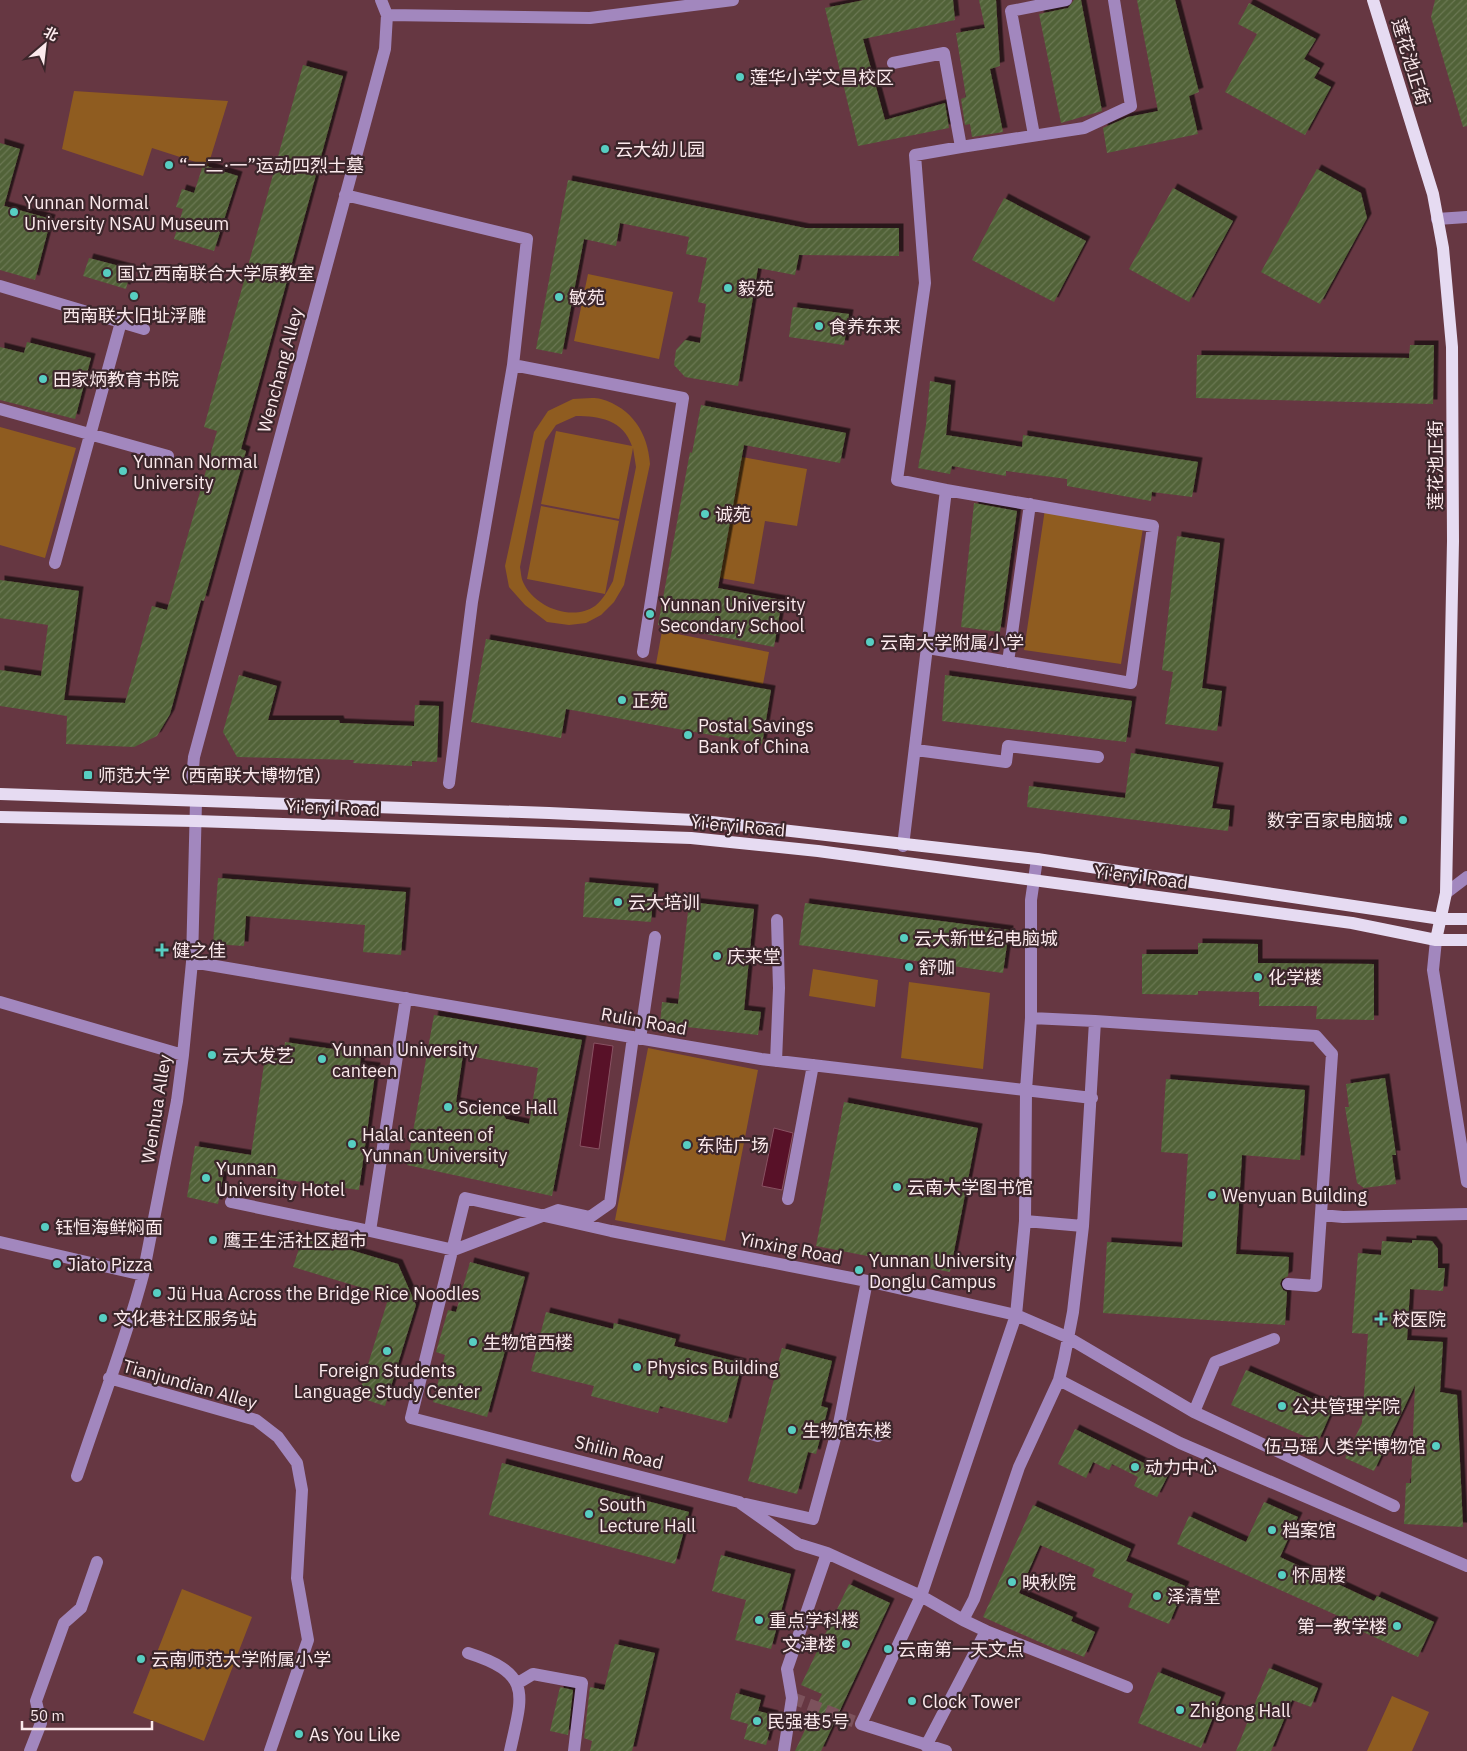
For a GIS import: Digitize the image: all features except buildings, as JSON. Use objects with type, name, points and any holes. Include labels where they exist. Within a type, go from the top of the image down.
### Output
[{"type":"main road","name":"莲花池正街","points":[[1373,0],[1433,194],[1443,248],[1452,347],[1453,540],[1446,893],[1436,940]]},
{"type":"main road","name":"Yi'eryi Road","points":[[0,794],[539,812],[694,820],[903,846],[1037,859],[1441,920],[1467,919]]},
{"type":"main road","name":"Yi'eryi Road","points":[[0,817],[195,821],[691,838],[818,851],[1352,922],[1436,940],[1467,940]]},
{"type":"street","name":"Wenchang Alley","points":[[192,779],[194,757],[384,49],[387,15],[381,0]]},
{"type":"street","points":[[387,15],[590,18],[733,0]]},
{"type":"street","points":[[1034,136],[1011,11],[1066,0]]},
{"type":"street","points":[[928,648],[1131,683],[1153,526],[897,480],[924,283],[915,155],[1084,128],[1131,106],[1114,0]]},
{"type":"street","points":[[893,63],[944,53],[960,147]]},
{"type":"street","points":[[345,195],[527,239],[513,365],[472,602],[449,783]]},
{"type":"street","points":[[1437,219],[1467,217]]},
{"type":"street","points":[[0,286],[144,330]]},
{"type":"street","points":[[55,563],[121,322]]},
{"type":"street","points":[[513,365],[683,398],[643,652]]},
{"type":"street","points":[[0,409],[168,456]]},
{"type":"street","points":[[903,846],[946,490]]},
{"type":"street","points":[[1008,662],[1030,504]]},
{"type":"street","points":[[916,750],[1006,762],[1008,746],[1098,757]]},
{"type":"street","name":"Wenhua Alley","points":[[143,1275],[177,1101],[183,1055],[192,962],[196,801]]},
{"type":"street","points":[[946,1751],[861,1724],[921,1596],[1016,1315],[1025,1221],[1026,1090],[1031,1018],[1031,900],[1037,859]]},
{"type":"street","points":[[1446,893],[1467,877]]},
{"type":"street","points":[[776,1061],[779,988],[777,920]]},
{"type":"street","points":[[231,1202],[454,1250],[544,1217],[558,1210],[590,1217],[610,1203],[655,937]]},
{"type":"street","points":[[1436,940],[1433,970],[1467,1182]]},
{"type":"street","name":"Rulin Road","points":[[192,962],[776,1061],[1092,1098]]},
{"type":"street","points":[[370,1231],[406,998]]},
{"type":"street","points":[[0,1002],[39,1011],[183,1055]]},
{"type":"street","points":[[1031,1018],[1095,1020],[1316,1036],[1332,1054],[1316,1286],[1288,1284]]},
{"type":"street","points":[[963,1620],[974,1599],[1020,1467],[1059,1380],[1073,1312],[1083,1226],[1092,1098],[1095,1020]]},
{"type":"street","points":[[788,1199],[813,1065]]},
{"type":"street","name":"Yinxing Road","points":[[454,1250],[465,1198],[544,1217],[867,1281],[1016,1315],[1067,1337],[1194,1412],[1394,1506]]},
{"type":"street","points":[[1321,1215],[1343,1217],[1467,1214]]},
{"type":"street","points":[[1025,1221],[1083,1226]]},
{"type":"street","points":[[0,1242],[143,1275]]},
{"type":"street","name":"Shilin Road","points":[[454,1250],[411,1418],[739,1502],[798,1544],[827,1553],[921,1596],[986,1631],[1127,1687]]},
{"type":"street","name":"Tianjundian Alley","points":[[143,1275],[131,1320],[109,1378],[256,1420],[278,1437],[297,1463],[302,1490],[298,1578],[308,1640],[270,1751]]},
{"type":"street","points":[[739,1502],[813,1519],[839,1424],[867,1281]]},
{"type":"street","points":[[1194,1412],[1215,1362],[1274,1339]]},
{"type":"street","points":[[77,1476],[109,1378]]},
{"type":"street","points":[[1059,1380],[1180,1443],[1467,1566]]},
{"type":"street","points":[[839,1424],[878,1436]]},
{"type":"street","points":[[784,1751],[792,1698],[787,1668],[827,1553]]},
{"type":"street","points":[[30,1751],[41,1723],[36,1701],[64,1622],[81,1608],[97,1562]]},
{"type":"street","points":[[926,1746],[986,1631]]},
{"type":"street","points":[[468,1653],[493,1662],[518,1682],[521,1694],[510,1751]]},
{"type":"street","points":[[518,1682],[533,1674],[582,1683],[574,1751]]},
{"type":"shaded area","points":[[74,91],[228,101],[208,166],[152,148],[143,176],[62,149]]},
{"type":"shaded area","points":[[588,274],[673,292],[659,359],[574,341]]},
{"type":"shaded area","points":[[598,398],[612,403],[630,415],[636,423],[642,432],[649,453],[650,464],[624,585],[614,602],[601,615],[586,623],[569,625],[547,622],[525,605],[509,587],[505,566],[534,432],[548,411],[573,399]],"holes":[[[576,416],[594,417],[610,421],[623,430],[632,446],[556,431],[541,504],[619,519],[633,448],[636,467],[613,581],[603,598],[595,606],[586,611],[576,613],[554,609],[536,599],[523,582],[520,567],[545,441],[556,425]]]},
{"type":"shaded area","points":[[0,427],[76,448],[45,558],[0,545]]},
{"type":"shaded area","points":[[742,457],[807,469],[797,526],[765,521],[754,584],[720,578]]},
{"type":"shaded area","points":[[541,506],[619,521],[605,594],[527,579]]},
{"type":"shaded area","points":[[1045,509],[1143,528],[1121,664],[1024,650]]},
{"type":"shaded area","points":[[662,631],[769,652],[763,684],[656,664]]},
{"type":"shaded area","points":[[813,969],[878,980],[875,1007],[809,996]]},
{"type":"shaded area","points":[[909,982],[990,993],[983,1069],[901,1058]]},
{"type":"shaded area","points":[[594,1043],[613,1046],[599,1149],[580,1146]]},
{"type":"shaded area","name":"东陆广场","points":[[648,1048],[758,1070],[725,1241],[615,1220]]},
{"type":"shaded area","points":[[774,1128],[793,1133],[782,1190],[762,1186]]},
{"type":"shaded area","points":[[182,1589],[252,1617],[204,1741],[133,1713]]},
{"type":"shaded area","points":[[1392,1696],[1429,1712],[1412,1751],[1367,1751]]},
{"type":"tunnel","points":[[792,1698],[861,1724]]},
{"type":"place","name":"莲华小学文昌校区","points":[[740,77]]},
{"type":"place","name":"云大幼儿园","points":[[605,149]]},
{"type":"place","name":"“一二·一”运动四烈士墓","points":[[169,165]]},
{"type":"place","name":"Yunnan Normal University NSAU Museum","points":[[14,212]]},
{"type":"place","name":"国立西南联合大学原教室","points":[[107,273]]},
{"type":"place","name":"毅苑","points":[[728,288]]},
{"type":"place","name":"西南联大旧址浮雕","points":[[134,296]]},
{"type":"place","name":"敏苑","points":[[559,297]]},
{"type":"place","name":"食养东来","points":[[819,326]]},
{"type":"place","name":"田家炳教育书院","points":[[43,379]]},
{"type":"place","name":"Yunnan Normal University","points":[[123,471]]},
{"type":"place","name":"诚苑","points":[[705,514]]},
{"type":"place","name":"Yunnan University Secondary School","points":[[650,614]]},
{"type":"place","name":"云南大学附属小学","points":[[870,642]]},
{"type":"place","name":"正苑","points":[[622,700]]},
{"type":"place","name":"Postal Savings Bank of China","points":[[688,735]]},
{"type":"place","name":"师范大学（西南联大博物馆）","points":[[88,775]]},
{"type":"place","name":"数字百家电脑城","points":[[1403,820]]},
{"type":"place","name":"云大培训","points":[[618,902]]},
{"type":"place","name":"云大新世纪电脑城","points":[[904,938]]},
{"type":"place","name":"健之佳","points":[[162,950]]},
{"type":"place","name":"庆来堂","points":[[717,956]]},
{"type":"place","name":"舒咖","points":[[909,967]]},
{"type":"place","name":"化学楼","points":[[1258,977]]},
{"type":"place","name":"云大发艺","points":[[212,1055]]},
{"type":"place","name":"Yunnan University canteen","points":[[322,1059]]},
{"type":"place","name":"Science Hall","points":[[448,1107]]},
{"type":"place","name":"Halal canteen of Yunnan University","points":[[352,1144]]},
{"type":"place","name":"东陆广场","points":[[687,1145]]},
{"type":"place","name":"Yunnan University Hotel","points":[[206,1178]]},
{"type":"place","name":"云南大学图书馆","points":[[897,1187]]},
{"type":"place","name":"Wenyuan Building","points":[[1212,1195]]},
{"type":"place","name":"钰恒海鲜焖面","points":[[45,1227]]},
{"type":"place","name":"鹰王生活社区超市","points":[[213,1240]]},
{"type":"place","name":"Jiato Pizza","points":[[57,1264]]},
{"type":"place","name":"Yunnan University Donglu Campus","points":[[859,1270]]},
{"type":"place","name":"Jü Hua Across the Bridge Rice Noodles","points":[[157,1293]]},
{"type":"place","name":"文化巷社区服务站","points":[[103,1318]]},
{"type":"place","name":"校医院","points":[[1381,1319]]},
{"type":"place","name":"生物馆西楼","points":[[473,1342]]},
{"type":"place","name":"Foreign Students Language Study Center","points":[[387,1351]]},
{"type":"place","name":"Physics Building","points":[[637,1367]]},
{"type":"place","name":"公共管理学院","points":[[1282,1406]]},
{"type":"place","name":"生物馆东楼","points":[[792,1430]]},
{"type":"place","name":"伍马瑶人类学博物馆","points":[[1436,1446]]},
{"type":"place","name":"动力中心","points":[[1135,1467]]},
{"type":"place","name":"South Lecture Hall","points":[[589,1514]]},
{"type":"place","name":"档案馆","points":[[1272,1530]]},
{"type":"place","name":"怀周楼","points":[[1282,1575]]},
{"type":"place","name":"映秋院","points":[[1012,1582]]},
{"type":"place","name":"泽清堂","points":[[1157,1596]]},
{"type":"place","name":"重点学科楼","points":[[759,1620]]},
{"type":"place","name":"第一教学楼","points":[[1397,1626]]},
{"type":"place","name":"文津楼","points":[[846,1644]]},
{"type":"place","name":"云南第一天文点","points":[[888,1649]]},
{"type":"place","name":"云南师范大学附属小学","points":[[141,1659]]},
{"type":"place","name":"Clock Tower","points":[[912,1701]]},
{"type":"place","name":"Zhigong Hall","points":[[1180,1710]]},
{"type":"place","name":"民强巷5号","points":[[757,1721]]},
{"type":"place","name":"As You Like","points":[[299,1734]]}]
